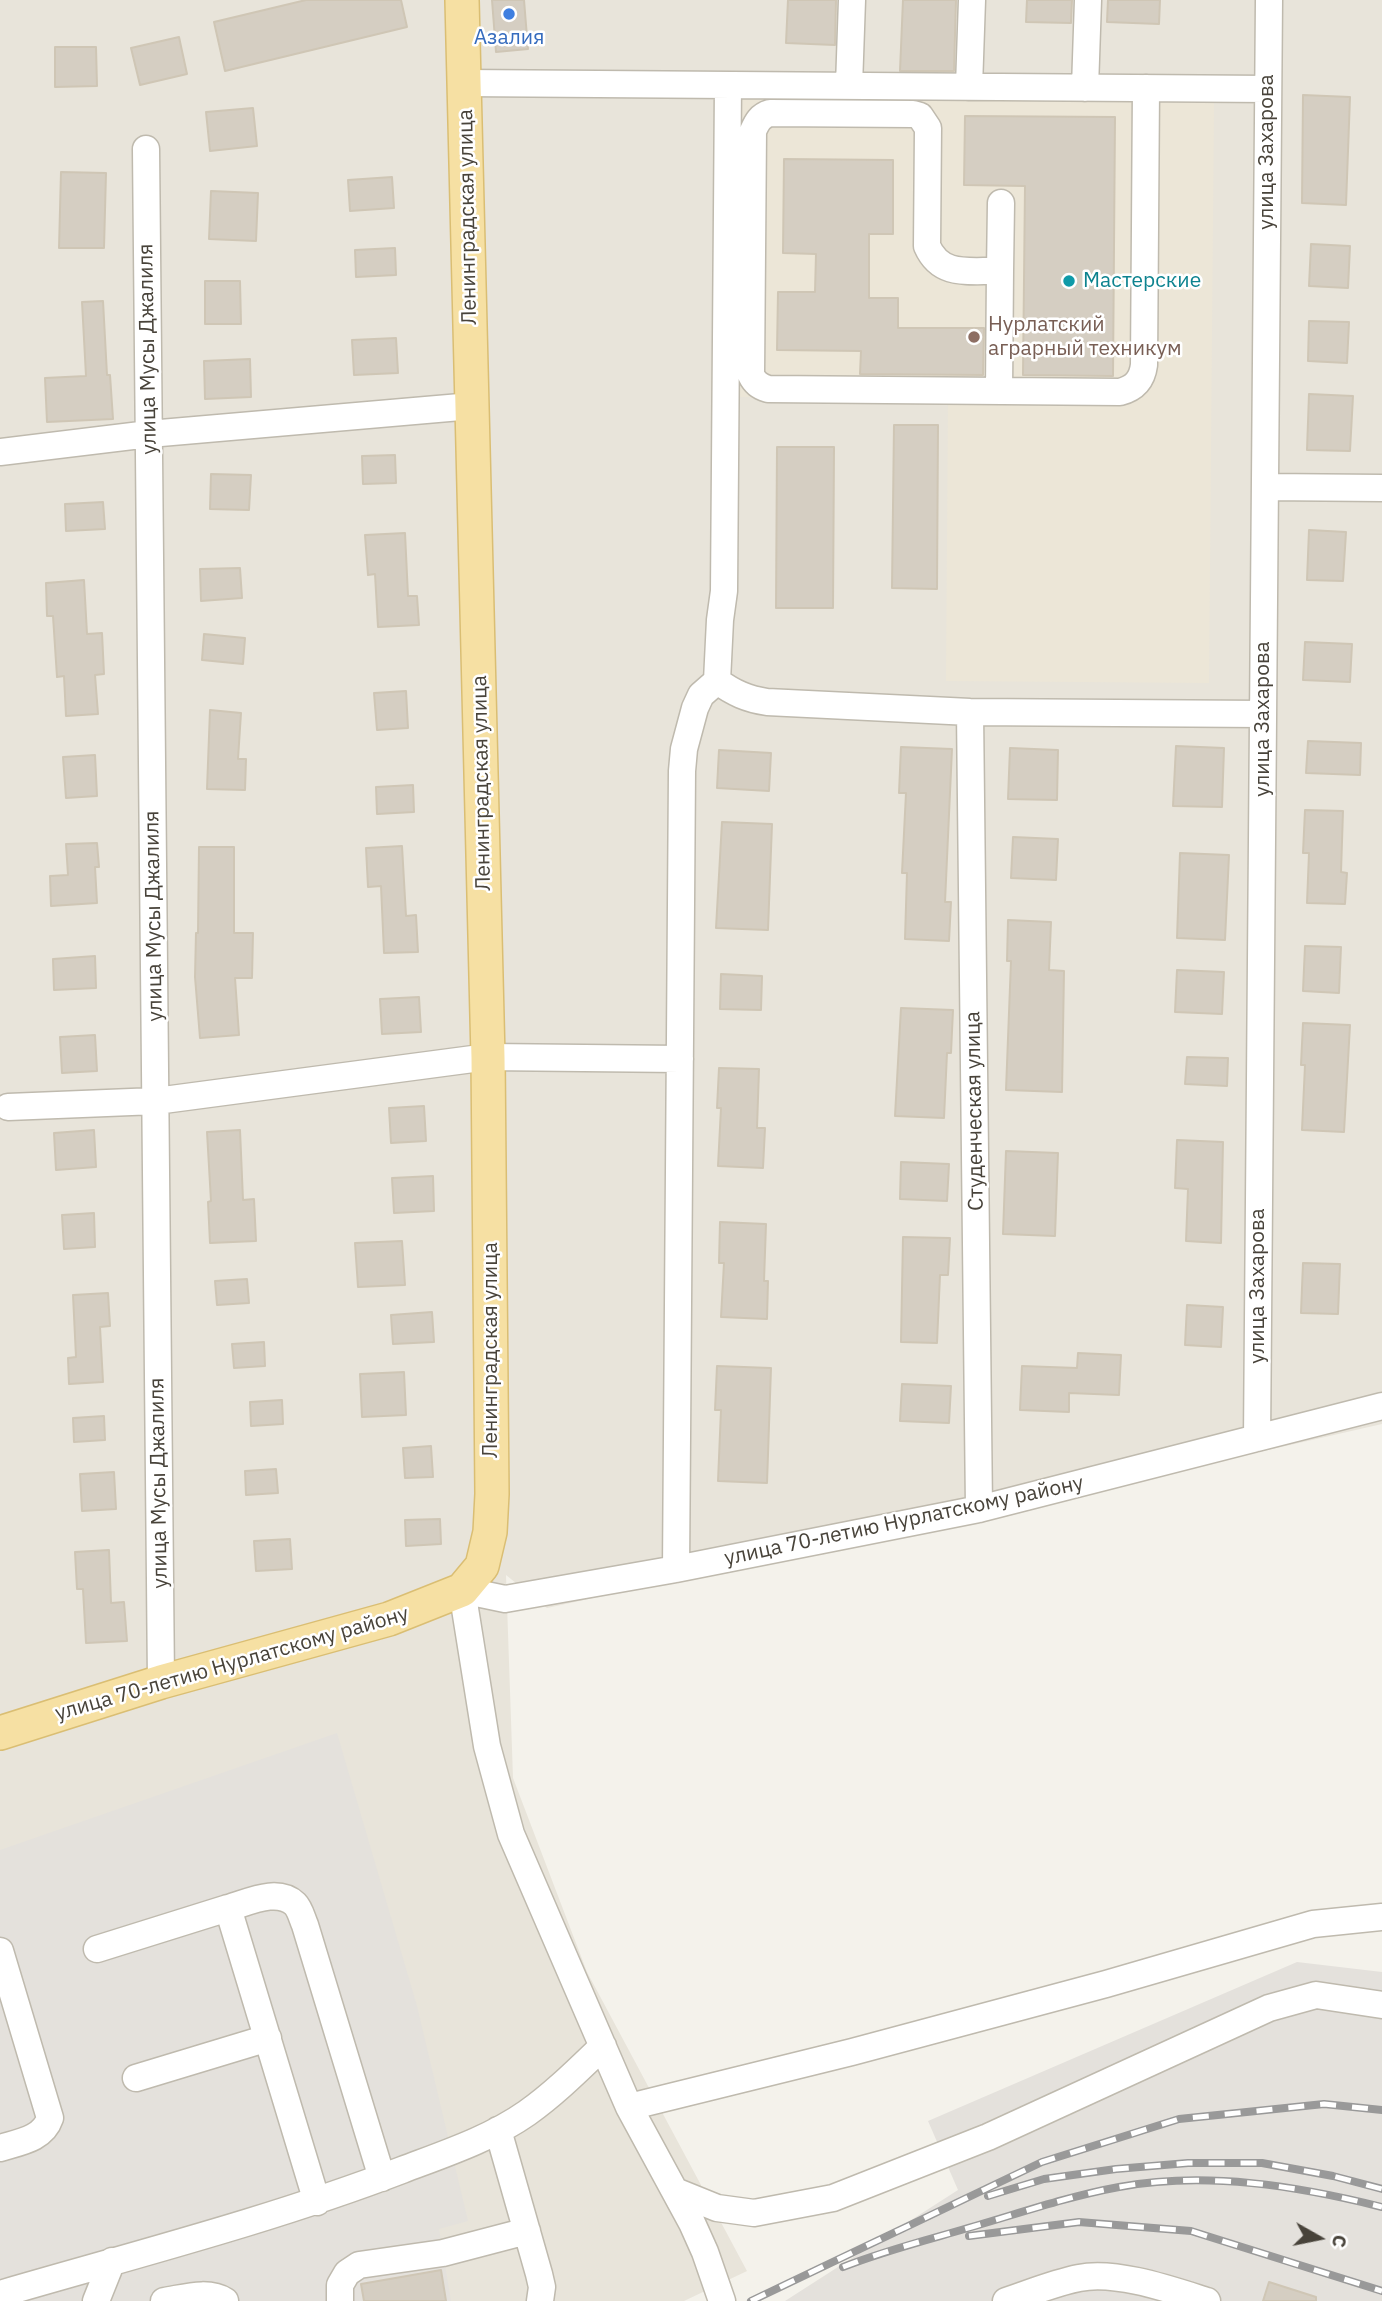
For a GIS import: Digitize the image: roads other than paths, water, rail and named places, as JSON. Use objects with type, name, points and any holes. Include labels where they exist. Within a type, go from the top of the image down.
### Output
[{"type":"main road","name":"Ленинградская улица","points":[[462,0],[488,1057],[492,1493],[490,1532],[472,1578]]},
{"type":"main road","name":"улица 70-летию Нурлатскому району","points":[[0,1733],[161,1682],[389,1619],[472,1578]]},
{"type":"street","points":[[849,86],[852,0]]},
{"type":"street","points":[[969,87],[972,0]]},
{"type":"street","points":[[1085,88],[1088,0]]},
{"type":"street","name":"улица Захарова","points":[[1257,1438],[1269,0]]},
{"type":"street","points":[[464,83],[1268,89]]},
{"type":"street","points":[[728,85],[739,278],[751,375],[760,387],[999,391],[1119,391],[1134,386],[1143,374],[1146,88]]},
{"type":"street","points":[[676,1569],[682,771],[686,739],[695,708],[701,695],[718,681],[739,278],[753,131],[758,120],[770,113],[920,116],[928,128],[927,246],[933,259],[943,267],[954,270],[1000,271]]},
{"type":"street","name":"улица Мусы Джалиля","points":[[146,149],[161,1682]]},
{"type":"street","points":[[999,391],[1001,203]]},
{"type":"street","points":[[0,452],[149,434],[472,406]]},
{"type":"street","points":[[1265,487],[1382,488]]},
{"type":"street","points":[[718,681],[749,699],[767,702],[970,712],[1263,714]]},
{"type":"street","name":"Студенческая улица","points":[[970,712],[979,1509]]},
{"type":"street","points":[[8,1107],[156,1101],[488,1057],[680,1059]]},
{"type":"street","name":"улица 70-летию Нурлатскому району","points":[[472,1578],[505,1599],[676,1569],[979,1509],[1382,1406]]},
{"type":"street","points":[[472,1578],[487,1745],[511,1833],[629,2107],[675,2190],[705,2252],[722,2301]]},
{"type":"street","points":[[97,1949],[270,1895],[286,1898],[296,1905],[306,1925],[382,2178]]},
{"type":"street","points":[[228,1908],[317,2202]]},
{"type":"street","points":[[629,2107],[878,2045],[1106,1984],[1313,1924],[1382,1917]]},
{"type":"street","points":[[0,1951],[50,2118],[47,2128],[36,2137],[0,2148]]},
{"type":"street","points":[[675,2190],[717,2208],[754,2213],[833,2198],[988,2137],[1269,2008],[1316,1995],[1382,2005]]},
{"type":"street","points":[[136,2078],[268,2038]]},
{"type":"street","points":[[0,2294],[317,2202],[453,2150],[498,2130],[526,2113],[603,2046]]},
{"type":"street","points":[[498,2130],[542,2287],[540,2301]]},
{"type":"street","points":[[340,2301],[340,2285],[347,2273],[359,2265],[443,2253],[527,2231]]},
{"type":"street","points":[[96,2301],[112,2261]]},
{"type":"street","points":[[1006,2301],[1081,2277],[1105,2277],[1147,2283],[1207,2301]]},
{"type":"street","points":[[164,2301],[204,2295],[217,2296],[225,2301]]},
{"type":"railway","points":[[751,2301],[1042,2162],[1179,2119],[1324,2104],[1382,2110]]},
{"type":"railway","points":[[988,2196],[1044,2179],[1188,2163],[1262,2163],[1333,2176],[1382,2189]]},
{"type":"railway","points":[[843,2267],[892,2250],[1065,2200],[1152,2182],[1185,2180],[1252,2183],[1318,2193],[1382,2207]]},
{"type":"railway","points":[[969,2236],[1079,2222],[1191,2231],[1382,2291]]},
{"type":"place","name":"Азалия","points":[[509,14]]},
{"type":"place","name":"Мастерские","points":[[1069,281]]},
{"type":"place","name":"Нурлатский аграрный техникум","points":[[974,337]]}]
